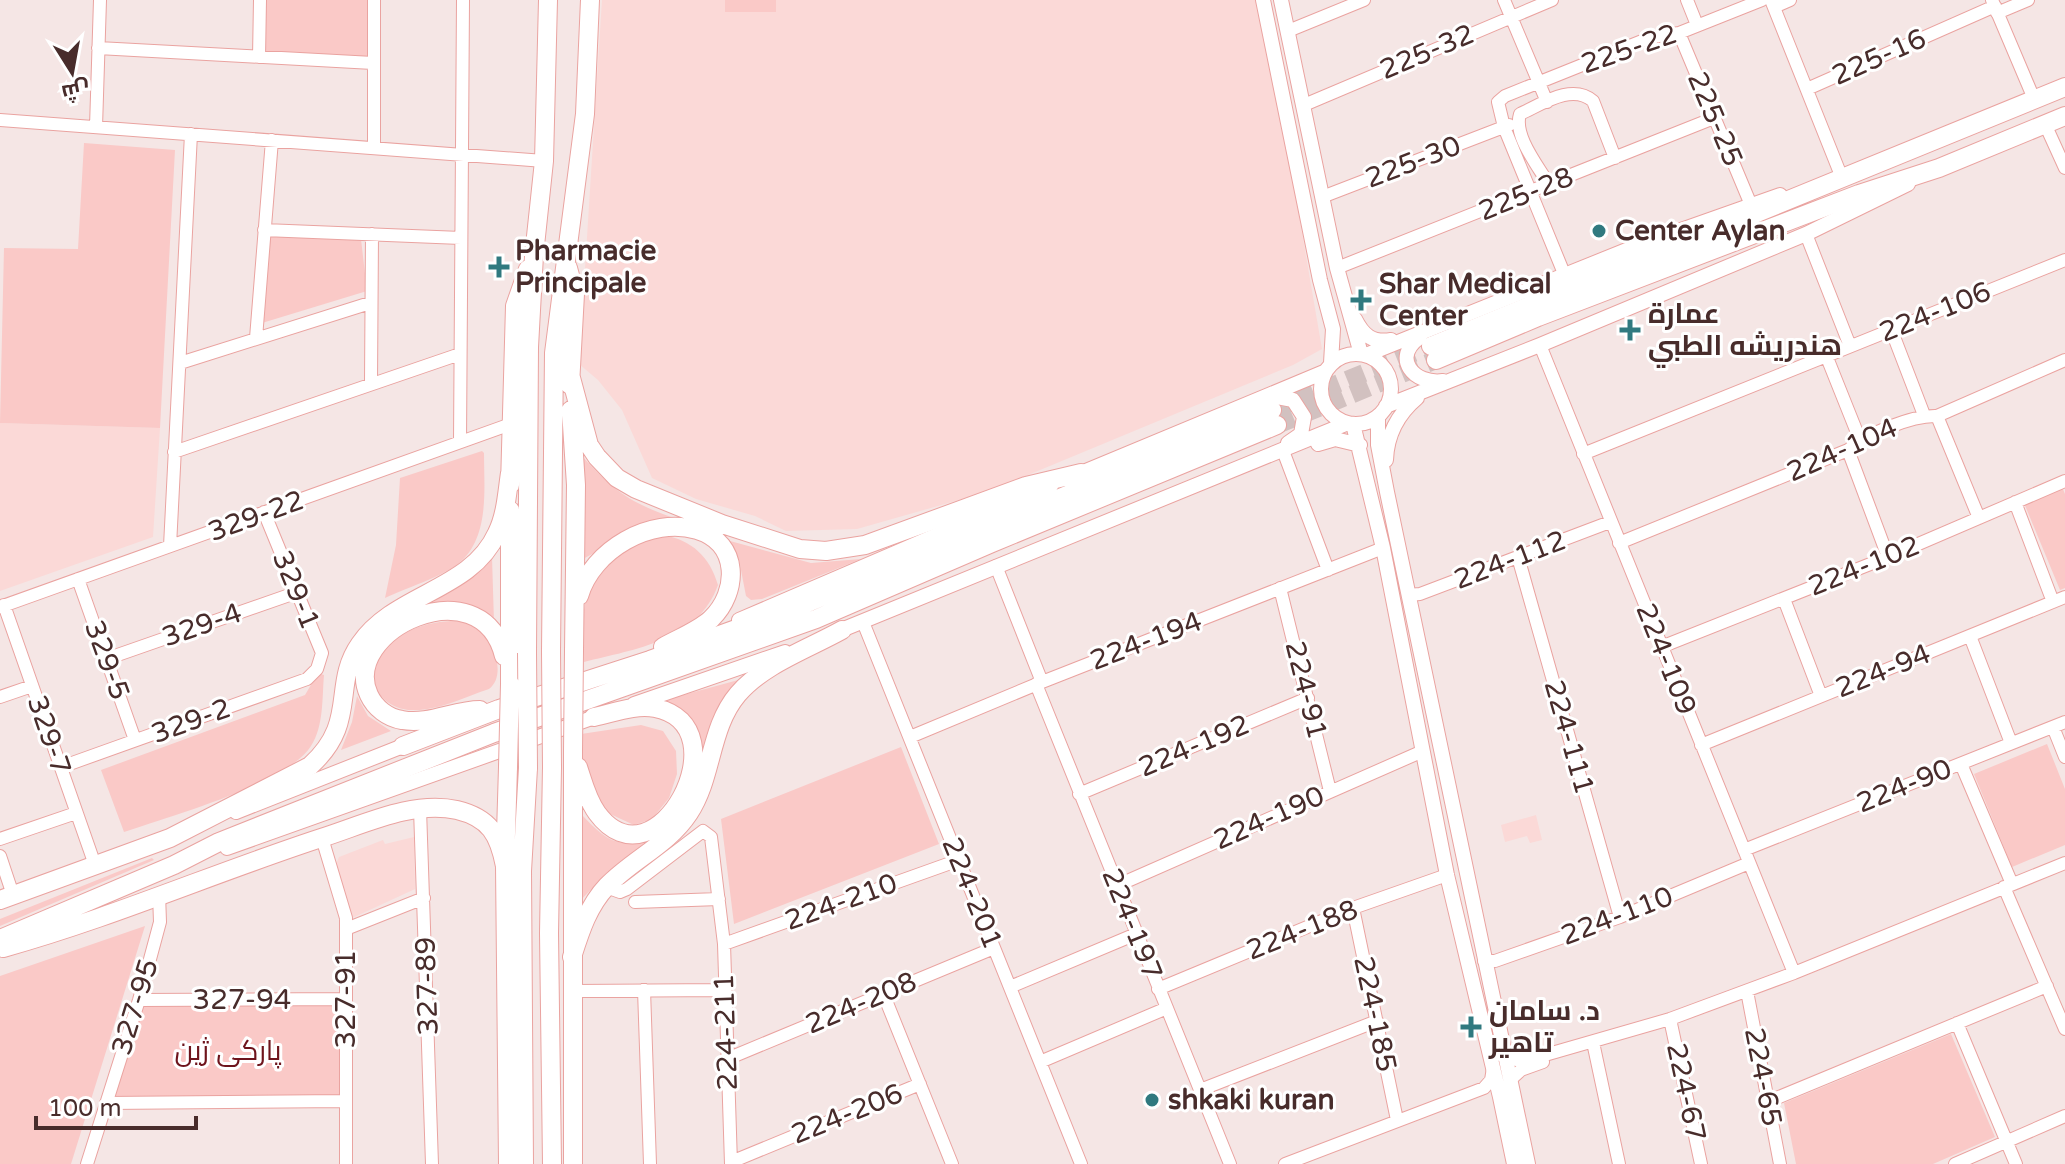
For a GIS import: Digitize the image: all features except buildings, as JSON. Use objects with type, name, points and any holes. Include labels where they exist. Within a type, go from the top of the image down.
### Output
[{"type":"highway","points":[[524,1164],[522,871],[528,768],[529,347],[534,255],[544,161],[548,0]]},
{"type":"highway","points":[[552,1164],[549,933],[554,353],[585,114],[590,0]]},
{"type":"highway","points":[[2065,87],[1842,178],[1434,353],[1538,317],[1859,194],[1939,168],[2065,116]]},
{"type":"highway","points":[[508,1164],[505,866],[510,684],[511,424],[515,306],[534,255]]},
{"type":"highway","points":[[565,262],[573,279],[575,294],[570,374],[576,485],[573,1164]]},
{"type":"highway","points":[[570,374],[589,445],[617,478],[636,489],[722,524],[800,549],[840,550],[865,545],[1026,486],[1081,473]]},
{"type":"highway","points":[[403,746],[499,709],[650,660],[800,606],[1271,411]]},
{"type":"highway","points":[[0,939],[174,865],[219,842],[494,733],[816,619],[992,543],[1271,411]]},
{"type":"highway","points":[[6,898],[170,838],[300,773],[319,758],[338,729],[350,664],[361,642],[394,612],[453,580],[483,555],[501,525],[510,473]]},
{"type":"highway","points":[[574,618],[580,591],[589,573],[601,557],[618,545],[648,532],[678,528],[699,531],[721,546],[730,561],[732,579],[716,614],[704,625],[617,671]]},
{"type":"highway","points":[[499,709],[464,711],[416,721],[396,719],[380,710],[370,698],[364,677],[367,660],[380,641],[405,623],[442,611],[467,612],[489,625],[497,635],[510,684]]},
{"type":"highway","points":[[572,957],[586,918],[606,887],[658,847],[687,816],[703,786],[722,719],[737,695],[762,674],[842,630]]},
{"type":"highway","points":[[573,751],[595,810],[604,821],[617,829],[632,833],[649,830],[664,822],[676,808],[688,783],[693,757],[692,741],[680,720],[651,707],[594,717]]},
{"type":"highway","points":[[0,949],[56,933],[159,894],[408,810],[454,809],[483,821],[500,839],[505,866]]},
{"type":"main road","points":[[1263,0],[1320,280],[1333,329],[1328,367],[1320,383],[1322,401],[1332,415],[1351,424],[1360,445],[1447,875],[1514,1164]]},
{"type":"main road","points":[[1281,0],[1345,297],[1364,354],[1381,364],[1388,374],[1391,387],[1382,411],[1378,445],[1528,1164]]},
{"type":"main road","points":[[174,865],[377,796],[863,622],[1351,424],[1364,423],[1382,411],[1426,391],[1806,234],[1939,168]]},
{"type":"main road","points":[[1299,383],[1346,355],[1364,354],[1437,327],[1644,243],[1751,205],[1842,178]]},
{"type":"main road","points":[[1271,411],[1317,367],[1323,353],[1320,280]]},
{"type":"main road","points":[[1345,297],[1363,333],[1373,340],[1388,341],[1437,327]]},
{"type":"main road","points":[[1437,327],[1412,343],[1407,354],[1410,370],[1421,379],[1432,382],[1463,377]]},
{"type":"main road","points":[[1387,492],[1386,456],[1390,435],[1402,413],[1426,391]]},
{"type":"main road","points":[[650,660],[1081,473],[1271,411],[1289,398],[1297,404],[1304,417],[1304,427],[1298,437],[1278,455]]},
{"type":"main road","points":[[1278,455],[1335,439],[1360,445]]},
{"type":"main road","points":[[170,838],[403,746]]},
{"type":"street","points":[[96,127],[100,0]]},
{"type":"street","points":[[259,57],[260,0]]},
{"type":"street","points":[[374,0],[374,148]]},
{"type":"street","points":[[460,442],[463,0]]},
{"type":"street","points":[[1288,31],[1364,0]]},
{"type":"street","points":[[1504,0],[1547,102],[1575,93],[1587,95],[1593,101],[1615,158]]},
{"type":"street","name":"225-32","points":[[1304,105],[1552,0]]},
{"type":"street","points":[[1687,0],[1697,25]]},
{"type":"street","name":"225-22","points":[[1504,127],[1498,102],[1505,96],[1652,37],[1679,33],[1769,2],[1790,0]]},
{"type":"street","name":"225-16","points":[[1807,89],[1995,6],[2028,0]]},
{"type":"street","points":[[1769,2],[1842,178]]},
{"type":"street","points":[[1995,6],[2034,99]]},
{"type":"street","name":"225-25","points":[[1679,33],[1751,205]]},
{"type":"street","points":[[98,48],[373,63]]},
{"type":"street","name":"225-30","points":[[1322,197],[1504,127],[1518,120],[1520,114],[1547,102]]},
{"type":"street","name":"225-28","points":[[1337,268],[1714,118]]},
{"type":"street","points":[[0,120],[544,161]]},
{"type":"street","points":[[1518,120],[1524,140],[1549,185]]},
{"type":"street","points":[[2045,124],[2065,168]]},
{"type":"street","points":[[1504,127],[1565,276]]},
{"type":"street","points":[[170,546],[191,134]]},
{"type":"street","points":[[256,338],[272,140]]},
{"type":"street","points":[[264,230],[461,238]]},
{"type":"street","points":[[371,383],[372,234]]},
{"type":"street","points":[[1806,234],[1850,346]]},
{"type":"street","name":"224-106","points":[[1583,454],[2065,260]]},
{"type":"street","points":[[180,363],[370,303]]},
{"type":"street","points":[[1891,329],[1979,518]]},
{"type":"street","name":"224-109","points":[[1540,345],[1794,973]]},
{"type":"street","points":[[174,452],[460,354]]},
{"type":"street","points":[[1826,355],[1860,440]]},
{"type":"street","name":"224-104","points":[[1619,543],[1848,450],[1860,440],[1931,415],[2065,360]]},
{"type":"street","name":"329-22","points":[[2,606],[511,424]]},
{"type":"street","points":[[1848,450],[1888,557]]},
{"type":"street","points":[[1278,455],[1328,570]]},
{"type":"street","name":"224-102","points":[[1661,647],[1888,557],[2065,481]]},
{"type":"street","points":[[2015,502],[2065,614]]},
{"type":"street","name":"329-1","points":[[264,512],[322,653],[317,669]]},
{"type":"street","name":"224-112","points":[[1408,595],[1420,594],[1610,522]]},
{"type":"street","name":"224-194","points":[[910,737],[1383,548]]},
{"type":"street","name":"224-111","points":[[1518,557],[1620,917]]},
{"type":"street","name":"224-197","points":[[996,566],[1079,794],[1230,1164]]},
{"type":"street","name":"329-5","points":[[78,579],[135,740]]},
{"type":"street","name":"224-91","points":[[1280,588],[1330,791]]},
{"type":"street","name":"329-4","points":[[106,659],[298,592]]},
{"type":"street","points":[[1784,599],[1821,696]]},
{"type":"street","name":"224-94","points":[[1701,745],[2059,599]]},
{"type":"street","name":"329-7","points":[[2,606],[95,865]]},
{"type":"street","name":"224-201","points":[[863,622],[1081,1164]]},
{"type":"street","points":[[1970,636],[2011,743]]},
{"type":"street","name":"329-2","points":[[61,767],[307,679],[317,669]]},
{"type":"street","points":[[0,697],[32,686]]},
{"type":"street","name":"224-192","points":[[1079,794],[1308,698]]},
{"type":"street","points":[[2059,724],[2065,757]]},
{"type":"street","name":"224-90","points":[[1744,850],[2059,724]]},
{"type":"street","name":"224-190","points":[[1116,886],[1423,751]]},
{"type":"street","points":[[1961,764],[2065,1029]]},
{"type":"street","name":"327-89","points":[[420,809],[432,1164]]},
{"type":"street","points":[[0,839],[76,813]]},
{"type":"street","name":"224-211","points":[[606,887],[620,892],[627,889],[703,831],[711,837],[724,944],[731,1163]]},
{"type":"street","name":"327-91","points":[[322,838],[346,918],[346,1164]]},
{"type":"street","points":[[0,856],[6,898]]},
{"type":"street","name":"224-210","points":[[724,944],[959,860]]},
{"type":"street","name":"224-110","points":[[1484,961],[1495,961],[1620,917],[1749,863]]},
{"type":"street","points":[[1504,1055],[1516,1060],[1538,1057],[1670,1019],[1794,973],[2065,863]]},
{"type":"street","name":"224-188","points":[[1158,989],[1353,908],[1447,875]]},
{"type":"street","name":"327-95","points":[[87,1164],[139,1000],[161,917],[159,894]]},
{"type":"street","points":[[346,929],[424,898]]},
{"type":"street","points":[[635,902],[719,899]]},
{"type":"street","name":"224-185","points":[[1353,908],[1397,1120]]},
{"type":"street","points":[[1010,987],[1136,934]]},
{"type":"street","name":"224-208","points":[[727,1059],[994,948]]},
{"type":"street","points":[[1767,1102],[2047,986]]},
{"type":"street","points":[[644,990],[650,1164]]},
{"type":"street","points":[[574,991],[725,990]]},
{"type":"street","name":"224-65","points":[[1747,991],[1780,1164]]},
{"type":"street","points":[[883,993],[952,1164]]},
{"type":"street","name":"327-94","points":[[139,1000],[346,999]]},
{"type":"street","points":[[1040,1062],[1167,1008]]},
{"type":"street","points":[[1510,1080],[1521,1070],[1667,1024],[1670,1019]]},
{"type":"street","name":"224-67","points":[[1670,1019],[1701,1164]]},
{"type":"street","points":[[1200,1090],[1377,1021]]},
{"type":"street","points":[[1957,1023],[2016,1164]]},
{"type":"street","points":[[1594,1047],[1619,1164]]},
{"type":"street","points":[[1484,1088],[1491,1080],[1493,1068]]},
{"type":"street","name":"224-206","points":[[731,1163],[920,1084]]},
{"type":"street","points":[[1285,1164],[1484,1088],[1494,1089],[1500,1097]]},
{"type":"street","points":[[106,1103],[346,1101]]},
{"type":"street","points":[[1955,1164],[2065,1116]]},
{"type":"shaded area","points":[[602,0],[1262,0],[1322,349],[1293,365],[987,492],[857,529],[786,531],[755,516],[696,499],[652,478],[622,410],[598,380],[579,364]]},
{"type":"shaded area","points":[[0,423],[160,428],[153,537],[0,591]]},
{"type":"shaded area","points":[[1536,815],[1542,840],[1530,843],[1527,836],[1505,842],[1501,825]]},
{"type":"shaded area","points":[[414,837],[415,889],[350,919],[336,864],[339,857],[383,840],[385,844]]},
{"type":"green space","points":[[266,0],[371,0],[370,60],[266,54]]},
{"type":"green space","points":[[725,0],[776,0],[776,12],[725,12]]},
{"type":"green space","points":[[84,143],[175,150],[160,428],[0,423],[4,248],[78,249]]},
{"type":"green space","points":[[268,233],[361,239],[367,291],[262,323]]},
{"type":"green space","points":[[482,451],[483,513],[476,541],[458,564],[385,598],[396,545],[400,478]]},
{"type":"green space","points":[[583,457],[617,490],[652,510],[683,521],[632,532],[583,559]]},
{"type":"green space","points":[[2062,487],[2065,494],[2065,588],[2060,590],[2024,503]]},
{"type":"green space","points":[[663,535],[683,541],[705,558],[718,585],[709,604],[696,619],[663,640],[584,662],[583,616],[587,592],[611,556],[640,540]]},
{"type":"green space","points":[[719,538],[811,563],[861,559],[762,599],[751,600],[746,596],[740,565]]},
{"type":"green space","points":[[492,557],[494,622],[478,610],[462,605],[425,607],[465,582]]},
{"type":"green space","points":[[456,621],[478,628],[491,643],[498,668],[494,684],[489,689],[422,710],[402,709],[378,692],[373,675],[375,665],[387,647],[414,629]]},
{"type":"green space","points":[[318,673],[324,675],[320,721],[311,746],[298,760],[254,786],[124,832],[101,770],[305,695]]},
{"type":"green space","points":[[742,679],[706,751],[702,751],[688,720],[678,710],[661,701]]},
{"type":"green space","points":[[357,696],[368,716],[391,731],[341,750],[352,722]]},
{"type":"green space","points":[[641,725],[663,731],[676,751],[677,774],[669,798],[652,819],[634,825],[608,813],[596,797],[582,766],[581,734]]},
{"type":"green space","points":[[2047,744],[2065,789],[2065,845],[2012,867],[1974,774]]},
{"type":"green space","points":[[901,747],[939,844],[734,924],[721,819]]},
{"type":"green space","points":[[582,815],[612,840],[628,843],[649,839],[653,842],[607,873],[579,902]]},
{"type":"green space","points":[[152,858],[154,860],[0,926],[0,919]]},
{"type":"green space","points":[[145,926],[71,1164],[0,1164],[0,976]]},
{"type":"green space","name":"پارکی ژین","points":[[343,1003],[343,1098],[112,1100],[143,1004]]},
{"type":"green space","points":[[1951,1034],[1995,1137],[1933,1164],[1796,1164],[1784,1103]]},
{"type":"tunnel","points":[[1272,410],[1431,346]]},
{"type":"tunnel","points":[[1277,425],[1436,360]]},
{"type":"place","name":"Center Aylan","points":[[1599,231]]},
{"type":"place","name":"Pharmacie Principale","points":[[499,267]]},
{"type":"place","name":"Shar Medical Center","points":[[1361,300]]},
{"type":"place","name":"عمارة هندريشه الطبي","points":[[1630,330]]},
{"type":"place","name":"د. سامان تاهیر","points":[[1471,1027]]},
{"type":"place","name":"shkaki kuran","points":[[1152,1100]]}]
